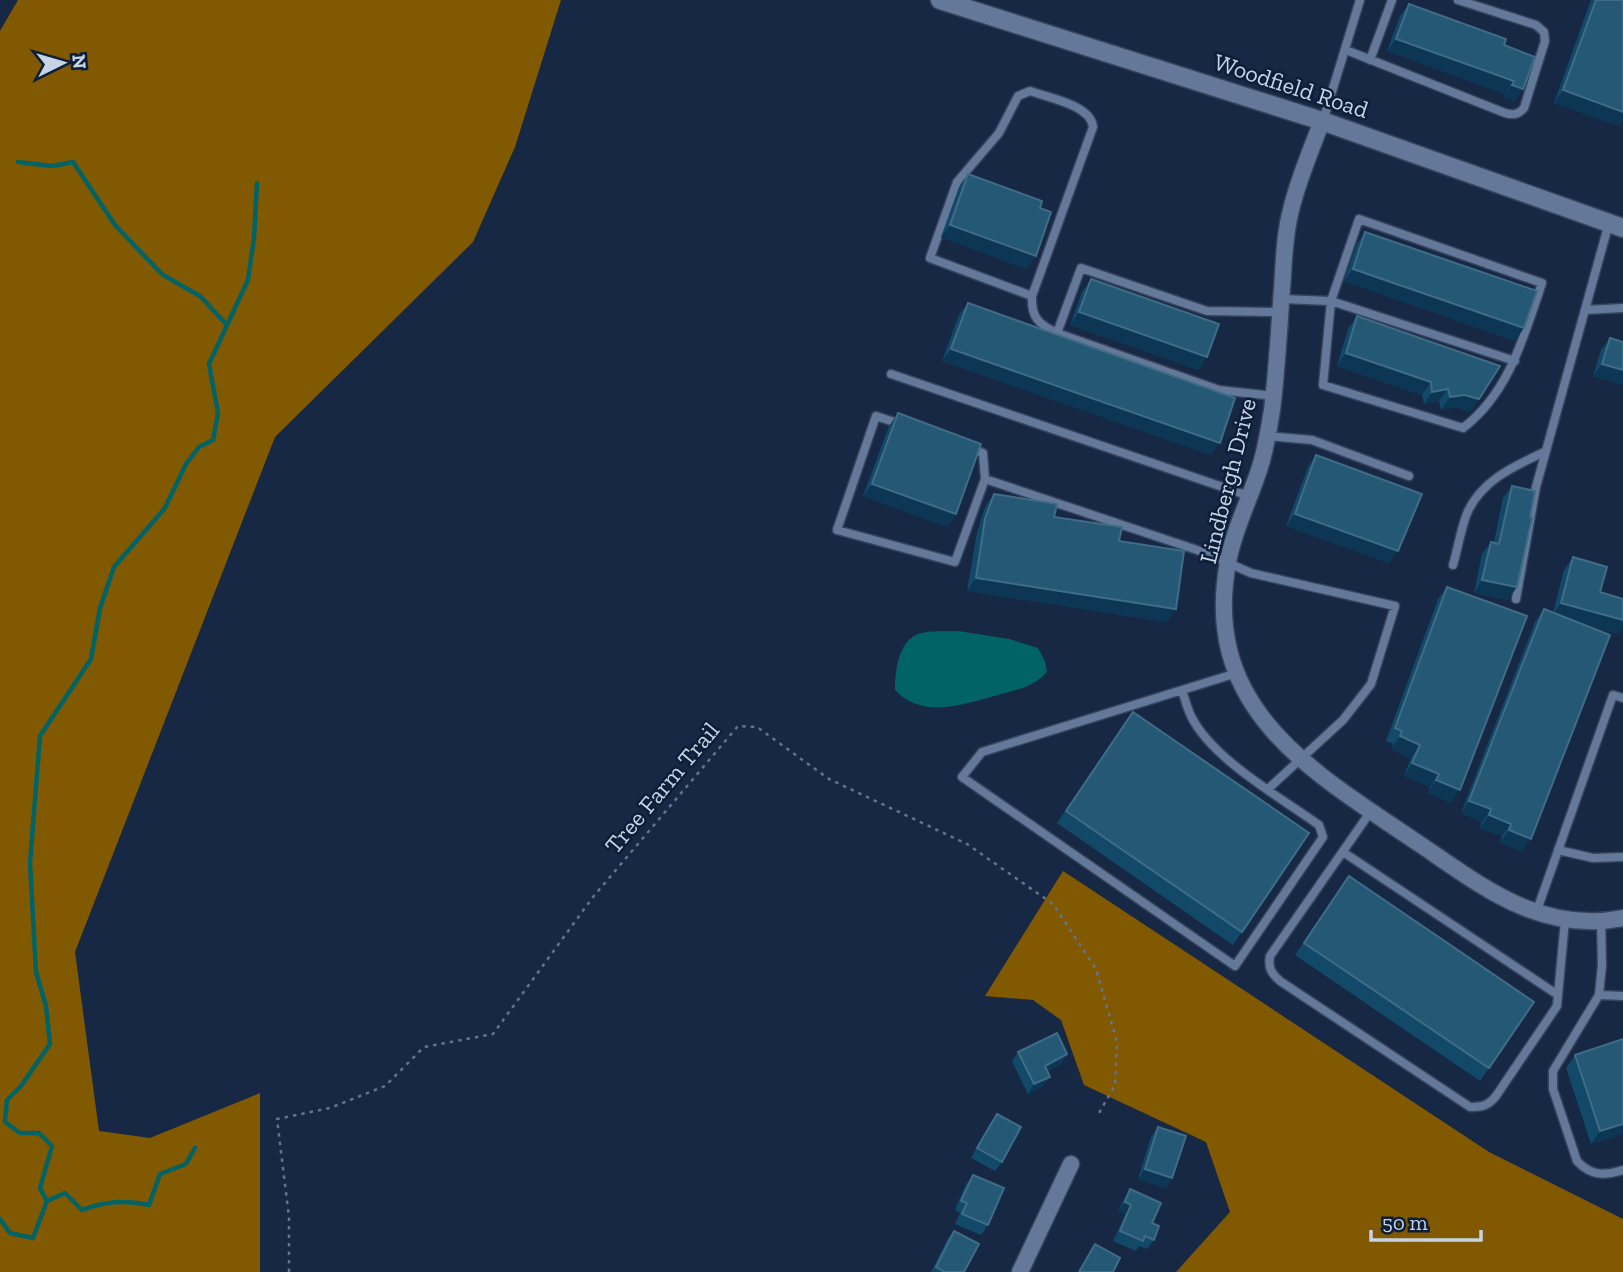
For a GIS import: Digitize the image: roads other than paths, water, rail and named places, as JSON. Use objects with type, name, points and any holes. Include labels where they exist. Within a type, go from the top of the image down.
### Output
[{"type":"main road","name":"Woodfield Road","points":[[940,0],[1322,121],[1619,225]]},
{"type":"street","name":"Lindbergh Drive","points":[[1322,121],[1290,211],[1268,436],[1228,563],[1225,619],[1237,673],[1271,732],[1299,759],[1483,888],[1536,913],[1565,920],[1623,918]]},
{"type":"street","points":[[1020,1272],[1071,1164]]},
{"type":"lane","points":[[1322,121],[1360,0]]},
{"type":"lane","points":[[1370,60],[1392,0]]},
{"type":"lane","points":[[1346,50],[1505,113],[1520,113],[1524,108],[1545,41],[1544,32],[1536,25],[1458,0]]},
{"type":"lane","points":[[1032,296],[930,258],[957,182],[999,133],[1018,96],[1030,92],[1083,110],[1093,120],[1093,127],[1032,296],[1032,309],[1037,320],[1057,333],[1219,390],[1274,396]]},
{"type":"lane","points":[[1359,219],[1542,283],[1515,361],[1482,413],[1463,428],[1323,385],[1331,301],[1359,219]]},
{"type":"lane","points":[[1517,599],[1536,487],[1586,310],[1619,225]]},
{"type":"lane","points":[[1057,333],[1081,268],[1207,311],[1331,301],[1515,361]]},
{"type":"lane","points":[[1586,310],[1623,308]]},
{"type":"lane","points":[[891,374],[1249,496]]},
{"type":"lane","points":[[911,428],[876,416],[837,530],[955,562],[985,479],[983,453],[959,445]]},
{"type":"lane","points":[[1268,436],[1312,440],[1409,476]]},
{"type":"lane","points":[[1453,565],[1468,512],[1483,489],[1502,473],[1546,451]]},
{"type":"lane","points":[[985,479],[1203,552],[1251,573],[1395,606],[1371,684],[1343,720],[1268,789]]},
{"type":"lane","points":[[1182,690],[1190,715],[1199,730],[1227,760],[1319,825],[1323,837],[1235,966],[962,777],[982,752],[1182,690],[1237,673]]},
{"type":"lane","points":[[1536,913],[1613,695],[1623,698]]},
{"type":"lane","points":[[1371,811],[1270,956],[1268,965],[1272,974],[1302,996],[1470,1107],[1490,1104],[1557,1006],[1565,920]]},
{"type":"lane","points":[[1558,850],[1593,858],[1623,857]]},
{"type":"lane","points":[[1343,852],[1558,995]]},
{"type":"lane","points":[[1601,920],[1602,965],[1599,995],[1553,1071],[1553,1089],[1577,1161],[1586,1170],[1601,1174],[1623,1170]]},
{"type":"lane","points":[[1599,995],[1623,996]]},
{"type":"waterway","points":[[18,162],[52,166],[73,162],[115,225],[163,275],[200,296],[227,325]]},
{"type":"waterway","points":[[47,1201],[40,1188],[52,1146],[39,1133],[20,1133],[5,1122],[7,1100],[21,1086],[50,1044],[46,1006],[36,972],[30,863],[40,736],[91,659],[100,608],[114,567],[165,508],[186,464],[199,447],[213,440],[218,413],[209,364],[248,280],[257,183]]},
{"type":"waterway","points":[[0,1219],[10,1233],[33,1238],[47,1201],[65,1193],[82,1210],[115,1202],[149,1205],[160,1174],[186,1164],[195,1148]]}]
